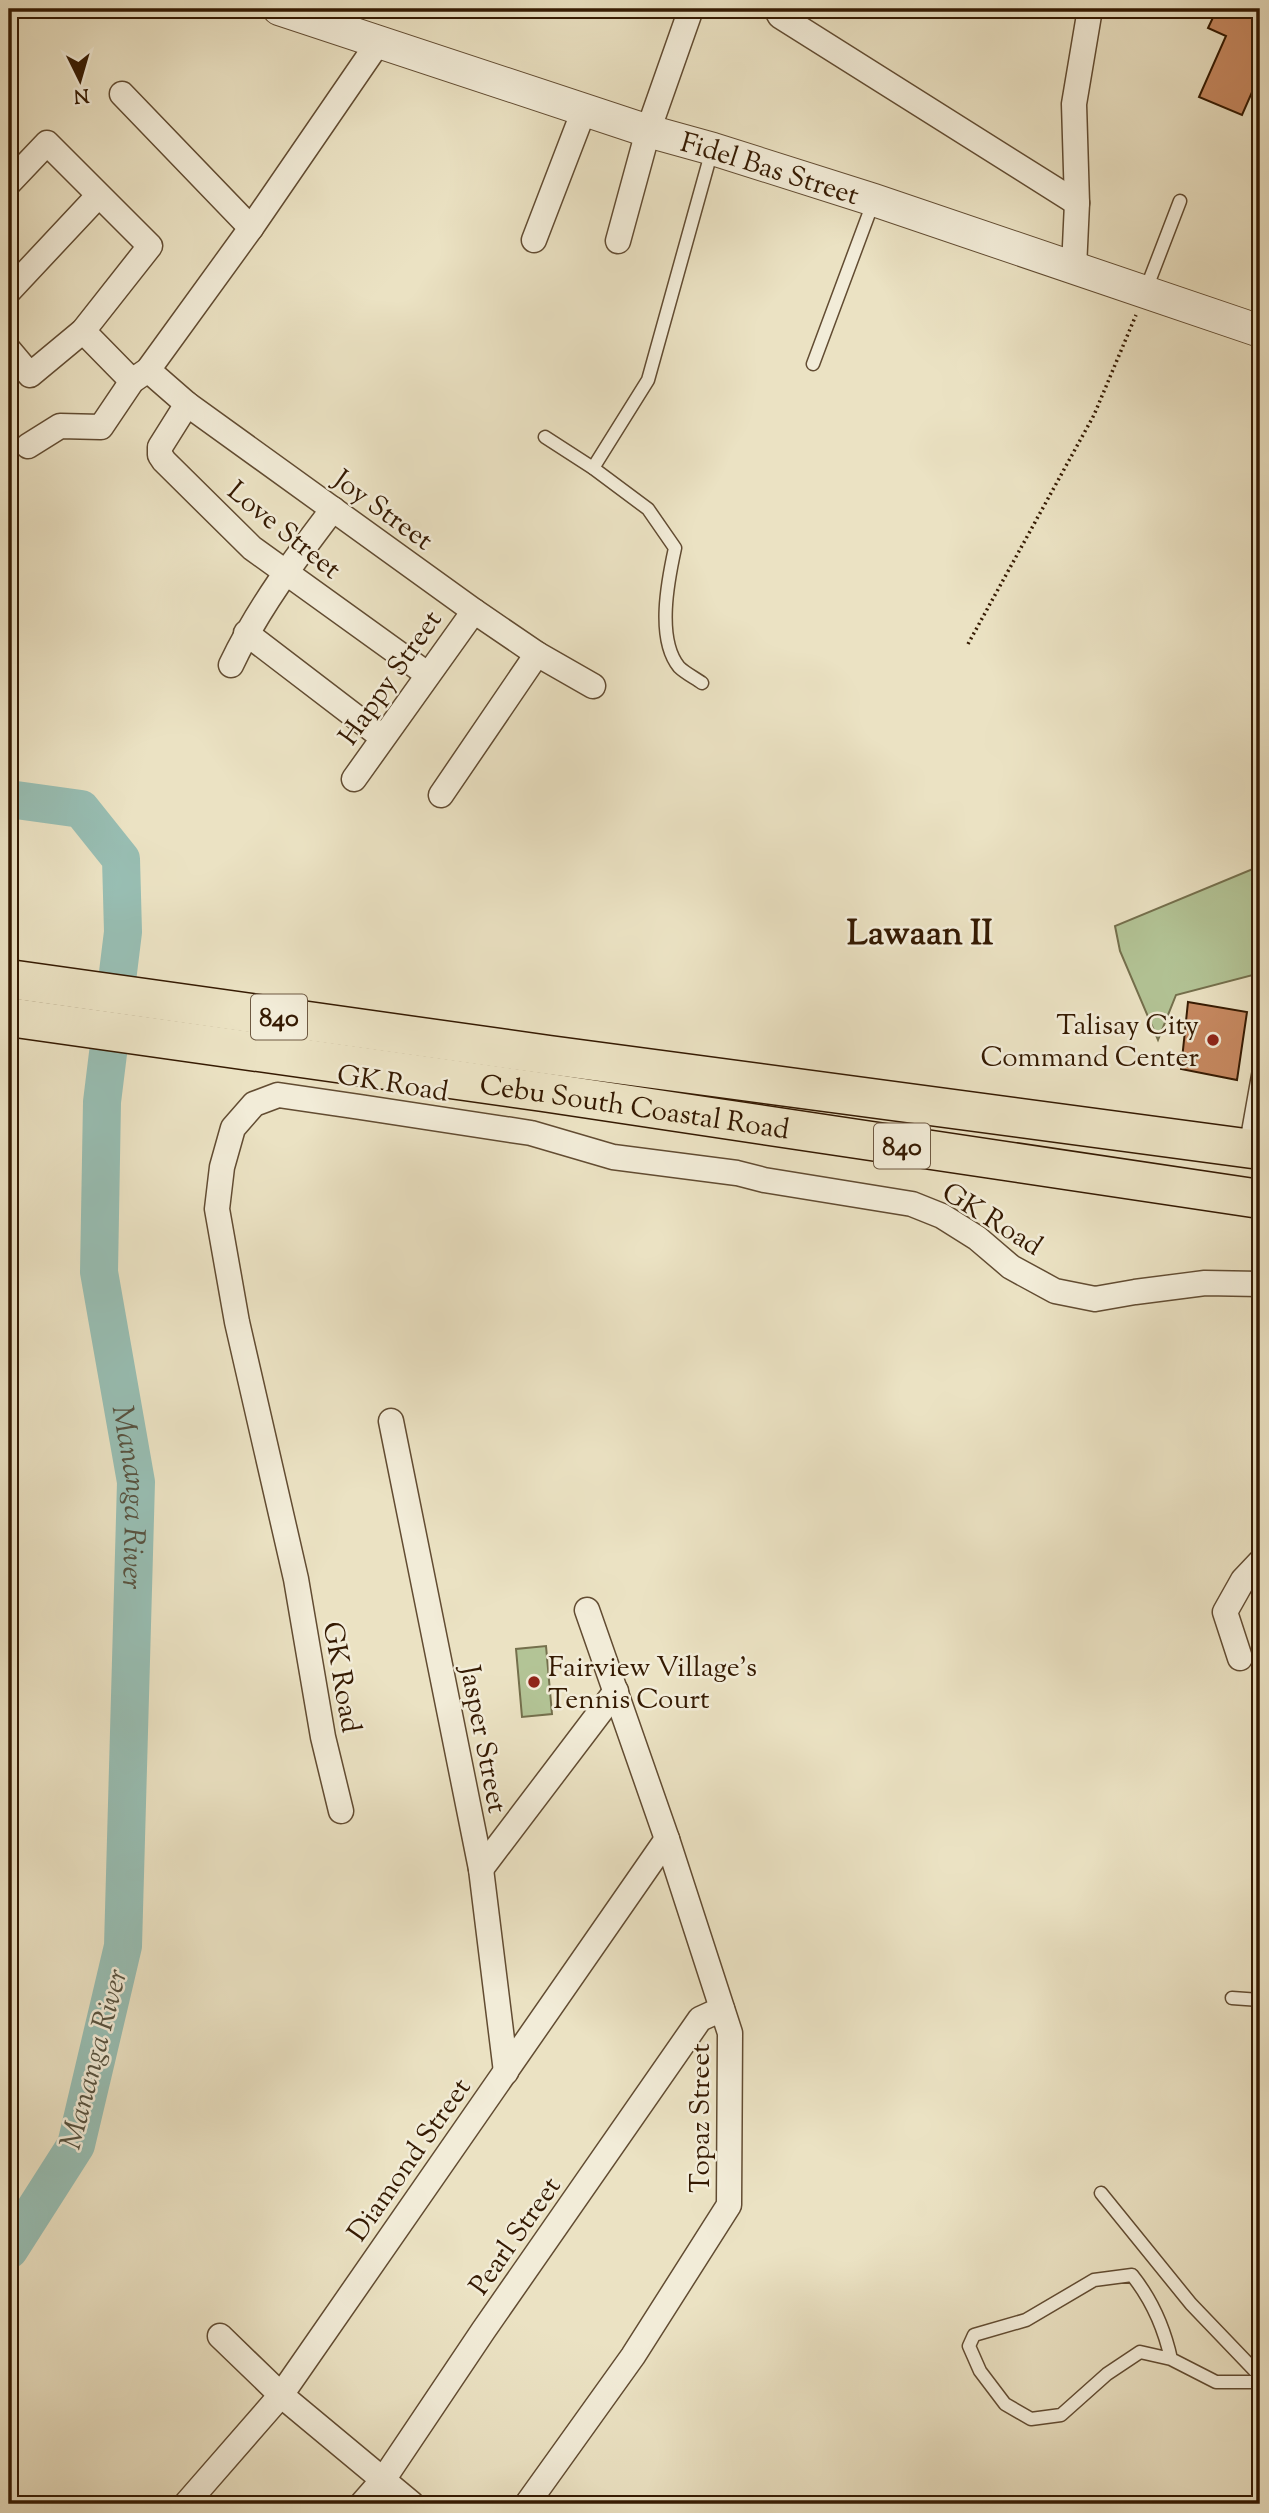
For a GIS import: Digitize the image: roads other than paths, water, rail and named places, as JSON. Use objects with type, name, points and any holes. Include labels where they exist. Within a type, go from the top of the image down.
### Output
[{"type":"highway","name":"Cebu South Coastal Road","points":[[9,979],[549,1055],[1252,1149]]},
{"type":"highway","name":"Cebu South Coastal Road","points":[[9,1017],[543,1092],[1260,1199]]},
{"type":"street","name":"Fidel Bas Street","points":[[279,9],[648,131],[874,200],[1260,331]]},
{"type":"street","points":[[618,241],[648,131],[691,9]]},
{"type":"street","points":[[776,9],[780,16],[1077,203]]},
{"type":"street","points":[[1074,268],[1077,203],[1074,104],[1090,9]]},
{"type":"street","points":[[28,446],[60,426],[101,426],[251,228],[378,43]]},
{"type":"street","points":[[122,94],[251,228]]},
{"type":"street","points":[[534,240],[584,110]]},
{"type":"street","points":[[9,183],[47,143],[150,246],[83,331],[30,375],[9,350]]},
{"type":"street","points":[[9,291],[98,195]]},
{"type":"street","name":"Joy Street","points":[[83,331],[140,375],[187,404],[474,611],[537,654],[593,686]]},
{"type":"street","name":"Love Street","points":[[187,404],[163,441],[160,455],[242,538],[427,674]]},
{"type":"street","points":[[232,665],[246,633],[285,572],[333,509]]},
{"type":"street","name":"Happy Street","points":[[354,779],[474,611]]},
{"type":"street","points":[[246,633],[382,737]]},
{"type":"street","points":[[441,794],[537,654]]},
{"type":"street","name":"GK Road","points":[[341,1811],[323,1737],[296,1579],[237,1322],[217,1209],[222,1167],[233,1128],[254,1104],[278,1096],[531,1133],[613,1157],[737,1173],[764,1181],[912,1204],[942,1216],[977,1238],[1011,1267],[1055,1291],[1095,1299],[1205,1283],[1260,1284]]},
{"type":"street","name":"Jasper Street","points":[[391,1421],[481,1869],[506,2071]]},
{"type":"street","points":[[1240,1658],[1225,1612],[1243,1580],[1260,1562]]},
{"type":"street","name":"Topaz Street","points":[[527,2504],[633,2356],[729,2205],[730,2033],[667,1839],[587,1610]]},
{"type":"street","points":[[481,1869],[616,1691]]},
{"type":"street","name":"Diamond Street","points":[[186,2504],[281,2395],[667,1839]]},
{"type":"street","name":"Pearl Street","points":[[362,2504],[383,2480],[700,2020],[722,2009]]},
{"type":"street","points":[[220,2336],[281,2395],[412,2504]]},
{"type":"lane","points":[[593,468],[648,380],[713,149]]},
{"type":"lane","points":[[813,364],[874,200]]},
{"type":"lane","points":[[1145,293],[1180,201]]},
{"type":"lane","points":[[544,437],[593,468],[648,509],[675,548],[667,585],[665,616],[671,651],[680,667],[702,683]]},
{"type":"lane","points":[[1252,1149],[1260,1064]]},
{"type":"lane","points":[[1233,1998],[1260,2000]]},
{"type":"lane","points":[[1101,2193],[1191,2304],[1260,2376]]},
{"type":"lane","points":[[1171,2359],[1166,2333],[1147,2294],[1132,2275],[1094,2280],[1026,2320],[974,2335],[969,2346],[980,2371],[1005,2404],[1031,2419],[1061,2415],[1107,2374],[1140,2352],[1171,2359],[1216,2382],[1260,2382]]},
{"type":"waterway","name":"Mananga River","points":[[9,799],[81,809],[121,859],[123,932],[102,1102],[99,1272],[136,1482],[123,1946],[76,2145],[9,2250]]},
{"type":"place","name":"Talisay City Command Center","points":[[1213,1040]]},
{"type":"place","name":"Fairview Village's Tennis Court","points":[[534,1682]]},
{"type":"district","name":"Lawaan II","points":[[920,932]]}]
